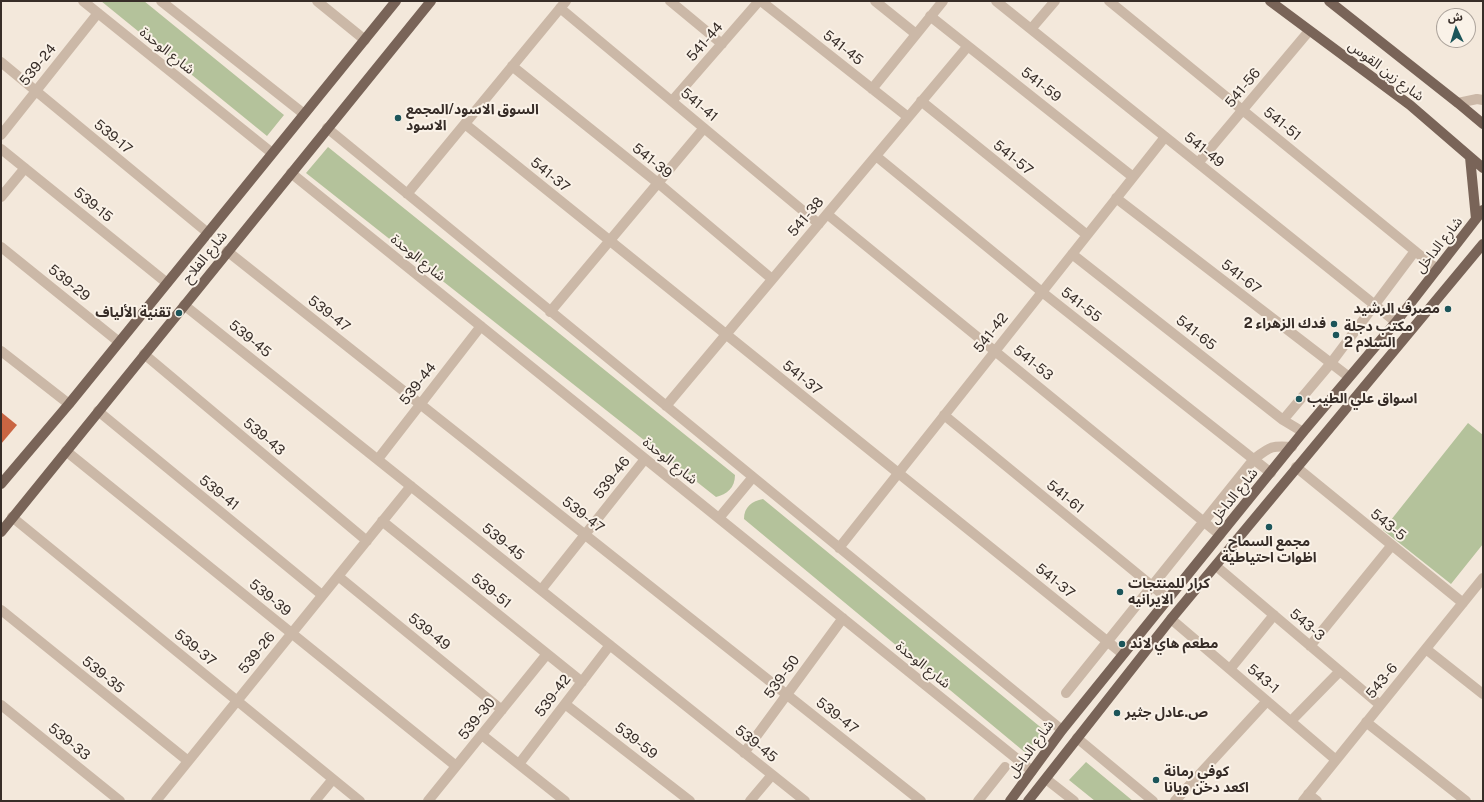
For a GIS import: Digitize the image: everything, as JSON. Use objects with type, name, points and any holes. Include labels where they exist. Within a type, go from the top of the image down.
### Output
[{"type":"main road","name":"شارع الفلاح","points":[[1,484],[69,404],[396,1]]},
{"type":"main road","name":"شارع الفلاح","points":[[1,532],[184,304],[431,1]]},
{"type":"main road","name":"شارع زين القوس","points":[[1270,1],[1410,105],[1483,168]]},
{"type":"main road","name":"شارع زين القوس","points":[[1328,1],[1483,124]]},
{"type":"main road","points":[[1470,157],[1476,219]]},
{"type":"main road","name":"شارع الداخل","points":[[1010,801],[1062,730],[1303,432],[1396,322],[1483,210]]},
{"type":"main road","name":"شارع الداخل","points":[[1028,801],[1171,619],[1483,244]]},
{"type":"street","name":"شارع الوحدة","points":[[83,1],[272,153]]},
{"type":"street","points":[[161,1],[304,114]]},
{"type":"street","points":[[317,1],[365,40]]},
{"type":"street","points":[[670,1],[722,44]]},
{"type":"street","name":"541-44","points":[[672,101],[760,1]]},
{"type":"street","name":"541-45","points":[[760,1],[908,117]]},
{"type":"street","points":[[875,1],[916,34]]},
{"type":"street","points":[[872,89],[942,1]]},
{"type":"street","name":"541-49","points":[[996,1],[1396,322]]},
{"type":"street","points":[[1030,29],[1055,1]]},
{"type":"street","name":"541-51","points":[[1109,1],[1437,269]]},
{"type":"street","points":[[407,194],[563,4]]},
{"type":"street","name":"541-41","points":[[563,4],[672,101],[819,224]]},
{"type":"street","name":"539-24","points":[[1,134],[98,13]]},
{"type":"street","name":"541-59","points":[[930,16],[1133,177]]},
{"type":"street","name":"541-56","points":[[1198,163],[1309,31]]},
{"type":"street","name":"541-38","points":[[666,406],[968,46]]},
{"type":"street","name":"539-17","points":[[1,62],[208,233]]},
{"type":"street","name":"541-39","points":[[512,66],[658,183],[772,279]]},
{"type":"street","points":[[1458,103],[1477,99],[1483,100]]},
{"type":"street","name":"541-57","points":[[921,101],[1087,236]]},
{"type":"street","name":"541-37","points":[[464,124],[1123,654]]},
{"type":"street","points":[[327,128],[1062,730]]},
{"type":"street","points":[[550,312],[704,128]]},
{"type":"street","name":"541-42","points":[[839,548],[1165,137]]},
{"type":"street","name":"539-15","points":[[1,149],[167,283]]},
{"type":"street","name":"541-55","points":[[876,156],[1042,292],[1271,473]]},
{"type":"street","points":[[1,197],[25,168]]},
{"type":"street","name":"شارع الوحدة","points":[[291,173],[1032,771]]},
{"type":"street","name":"541-67","points":[[1116,198],[1349,377]]},
{"type":"street","name":"541-53","points":[[827,214],[1220,535]]},
{"type":"street","name":"539-29","points":[[1,247],[119,342]]},
{"type":"street","name":"539-47","points":[[227,251],[921,801]]},
{"type":"street","points":[[1284,420],[1375,305],[1415,251]]},
{"type":"street","name":"541-65","points":[[1072,254],[1284,420],[1303,432]]},
{"type":"street","name":"539-45","points":[[184,304],[804,801]]},
{"type":"street","name":"539-44","points":[[378,459],[481,326]]},
{"type":"street","points":[[1,351],[69,404]]},
{"type":"street","name":"539-43","points":[[144,354],[367,541]]},
{"type":"street","name":"539-41","points":[[98,411],[322,596]]},
{"type":"street","name":"541-61","points":[[944,415],[1168,599]]},
{"type":"street","points":[[1066,693],[1254,460],[1268,449],[1277,445],[1292,447]]},
{"type":"street","name":"539-39","points":[[66,451],[456,766]]},
{"type":"street","name":"539-46","points":[[541,590],[645,458]]},
{"type":"street","name":"543-5","points":[[1296,467],[1463,603]]},
{"type":"street","points":[[718,518],[753,477]]},
{"type":"street","name":"539-26","points":[[156,801],[411,486]]},
{"type":"street","name":"539-37","points":[[12,517],[360,801]]},
{"type":"street","name":"539-51","points":[[382,522],[582,682]]},
{"type":"street","points":[[1310,646],[1392,545]]},
{"type":"street","name":"543-3","points":[[1216,566],[1380,705]]},
{"type":"street","name":"539-49","points":[[338,576],[502,710]]},
{"type":"street","name":"543-6","points":[[1306,798],[1483,578]]},
{"type":"street","name":"539-35","points":[[1,610],[188,761]]},
{"type":"street","points":[[1230,669],[1274,615]]},
{"type":"street","name":"539-50","points":[[744,752],[843,618]]},
{"type":"street","name":"543-1","points":[[1171,619],[1336,760]]},
{"type":"street","name":"539-42","points":[[519,764],[610,645]]},
{"type":"street","points":[[1426,649],[1483,694]]},
{"type":"street","name":"539-30","points":[[428,801],[547,654]]},
{"type":"street","points":[[1291,721],[1340,671]]},
{"type":"street","points":[[1175,801],[1266,701]]},
{"type":"street","name":"539-59","points":[[565,704],[690,801]]},
{"type":"street","name":"539-33","points":[[1,705],[120,801]]},
{"type":"street","points":[[1366,722],[1466,801]]},
{"type":"street","points":[[482,735],[565,801]]},
{"type":"street","points":[[1077,738],[1153,801]]},
{"type":"street","points":[[978,801],[1005,766]]},
{"type":"street","points":[[750,801],[772,775]]},
{"type":"street","points":[[1046,778],[1074,801]]},
{"type":"street","points":[[315,801],[333,779]]},
{"type":"street","points":[[1306,798],[1317,801]]},
{"type":"green space","points":[[101,1],[144,1],[284,115],[267,136]]},
{"type":"green space","points":[[328,147],[735,475],[734,484],[730,490],[716,497],[306,173]]},
{"type":"green space","points":[[1468,423],[1483,435],[1483,544],[1451,584],[1383,530]]},
{"type":"green space","points":[[763,499],[1044,730],[1027,754],[744,519],[745,511],[749,505],[755,501]]},
{"type":"green space","points":[[1086,762],[1133,801],[1095,801],[1069,780]]},
{"type":"building","points":[[1,412],[17,425],[1,444]]},
{"type":"place","name":"السوق الاسود/المجمع الاسود","points":[[398,118]]},
{"type":"place","name":"مصرف الرشيد","points":[[1448,309]]},
{"type":"place","name":"تقنية الألياف","points":[[179,313]]},
{"type":"place","name":"فدك الزهراء 2","points":[[1334,324]]},
{"type":"place","name":"مكتب دجلة السلام 2","points":[[1336,335]]},
{"type":"place","name":"اسواق علي الطيب","points":[[1299,399]]},
{"type":"place","name":"مجمع السماح اظوات احتياطية","points":[[1269,527]]},
{"type":"place","name":"كرار للمنتجات الايرانيه","points":[[1120,592]]},
{"type":"place","name":"مطعم هاي لاند","points":[[1122,644]]},
{"type":"place","name":"ص.عادل جثير","points":[[1117,713]]},
{"type":"place","name":"كوفي رمانة اكعد دخن ويانا","points":[[1156,780]]}]
